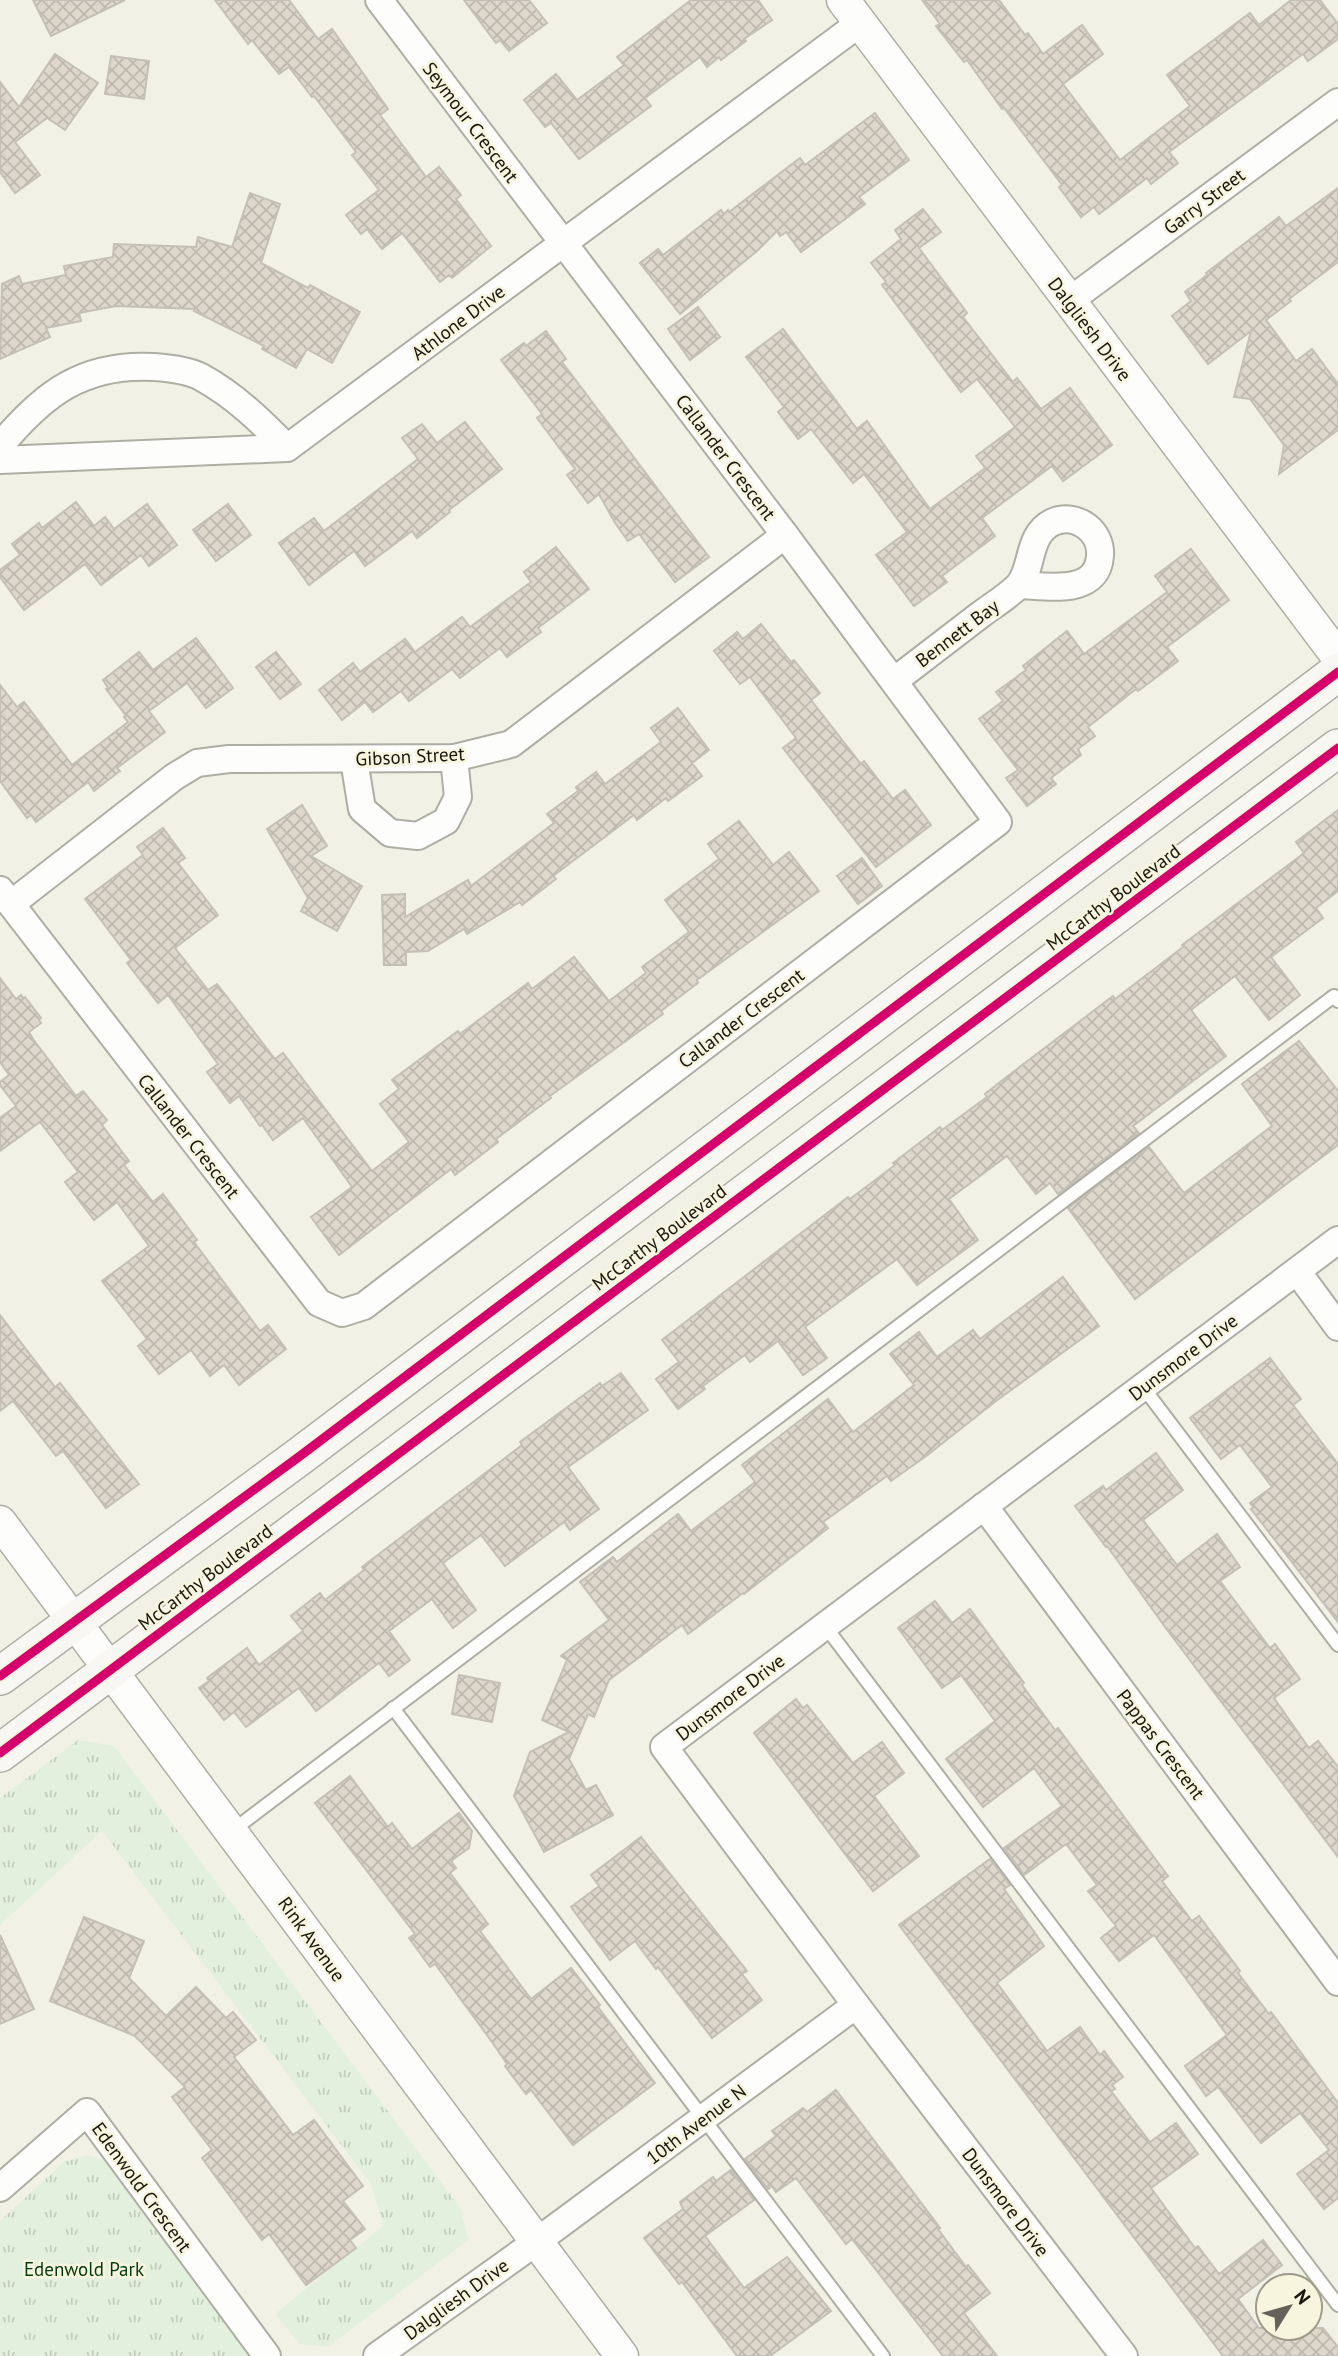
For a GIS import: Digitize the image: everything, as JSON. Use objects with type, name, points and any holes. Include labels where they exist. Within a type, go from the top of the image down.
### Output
[{"type":"main road","points":[[0,1676],[311,1448],[1338,672]]},
{"type":"main road","name":"McCarthy Boulevard","points":[[0,1753],[1338,748]]},
{"type":"street","name":"Seymour Crescent","points":[[379,0],[564,244]]},
{"type":"street","name":"Athlone Drive","points":[[287,449],[564,244],[851,12]]},
{"type":"street","name":"Dalgliesh Drive","points":[[851,12],[1338,657]]},
{"type":"street","name":"Garry Street","points":[[1069,301],[1338,102]]},
{"type":"street","name":"Callander Crescent","points":[[5,897],[319,1303],[342,1313],[365,1306],[998,821],[564,244]]},
{"type":"street","points":[[0,446],[25,416],[60,388],[93,373],[128,365],[199,375],[259,419],[287,449]]},
{"type":"street","points":[[0,460],[287,449]]},
{"type":"street","name":"Gibson Street","points":[[5,897],[197,763],[229,759],[454,758],[511,744],[785,535]]},
{"type":"street","name":"Bennett Bay","points":[[894,681],[1020,584]]},
{"type":"street","points":[[354,760],[362,808],[390,833],[418,836],[446,821],[458,797],[454,758]]},
{"type":"street","name":"Dunsmore Drive","points":[[1124,2356],[856,2005],[664,1747],[1338,1240]]},
{"type":"street","points":[[1297,1271],[1338,1327]]},
{"type":"street","name":"Pappas Crescent","points":[[984,1506],[1338,1982]]},
{"type":"street","name":"Rink Avenue","points":[[0,1522],[622,2356]]},
{"type":"street","name":"10th Avenue N","points":[[536,2242],[856,2005]]},
{"type":"street","name":"Edenwold Crescent","points":[[0,2188],[87,2112],[267,2356]]},
{"type":"street","name":"Dalgliesh Drive","points":[[377,2356],[536,2242]]},
{"type":"lane","points":[[232,1831],[1323,1004],[1334,996],[1338,1001]]},
{"type":"lane","points":[[1143,1387],[1338,1645]]},
{"type":"lane","points":[[825,1626],[1338,2305]]},
{"type":"lane","points":[[393,1708],[883,2356]]},
{"type":"green space","points":[[78,1740],[114,1746],[461,2209],[468,2240],[328,2347],[300,2344],[275,2314],[383,2226],[371,2184],[102,1831],[0,1925],[0,1798]]},
{"type":"green space","name":"Edenwold Park","points":[[87,2155],[112,2163],[251,2356],[0,2356],[0,2221],[64,2162]]},
{"type":"building","points":[[33,0],[125,0],[51,36]]},
{"type":"building","points":[[215,0],[289,0],[318,39],[332,29],[388,109],[380,115],[426,177],[439,167],[461,195],[456,199],[491,246],[452,278],[449,275],[440,282],[402,233],[382,249],[367,229],[361,234],[346,215],[379,190],[352,155],[356,152],[289,67],[279,74],[252,40],[248,44]]},
{"type":"building","points":[[464,0],[529,0],[547,23],[509,51],[500,40],[496,43]]},
{"type":"building","points":[[691,0],[758,0],[772,20],[744,39],[746,41],[721,60],[719,57],[707,67],[700,57],[645,98],[651,106],[579,159],[551,123],[545,127],[524,100],[556,74],[577,100],[624,65],[617,57]]},
{"type":"building","points":[[922,0],[999,0],[1043,54],[1082,25],[1103,54],[1063,84],[1120,160],[1190,106],[1167,75],[1250,13],[1259,25],[1291,0],[1320,0],[1338,24],[1338,39],[1308,61],[1303,54],[1169,152],[1178,163],[1151,184],[1147,178],[1099,214],[1094,207],[1081,217],[1059,187],[1062,185],[1004,108],[1002,109],[967,60],[964,62],[936,26],[940,24]]},
{"type":"building","points":[[55,54],[98,83],[65,130],[47,118],[15,142],[40,175],[15,193],[0,172],[0,82],[19,107]]},
{"type":"building","points":[[111,56],[149,61],[144,99],[105,94]]},
{"type":"building","points":[[875,113],[909,160],[859,197],[865,204],[801,252],[786,232],[780,236],[777,231],[757,251],[680,314],[640,263],[658,249],[663,255],[721,210],[724,214],[728,210],[729,212],[800,158],[805,165]]},
{"type":"building","points":[[1338,188],[1338,262],[1266,320],[1296,361],[1312,349],[1338,384],[1338,430],[1279,474],[1284,445],[1250,399],[1234,397],[1251,331],[1208,364],[1172,316],[1191,301],[1185,292],[1207,275],[1206,273],[1279,217],[1286,226]]},
{"type":"building","points":[[250,193],[280,204],[261,263],[360,312],[332,363],[307,349],[296,368],[262,349],[264,346],[194,311],[195,309],[116,306],[79,313],[81,321],[46,328],[50,337],[0,359],[2,284],[19,276],[22,284],[66,275],[64,266],[113,257],[114,244],[196,247],[198,237],[232,247]]},
{"type":"building","points":[[923,209],[941,232],[919,248],[967,313],[963,317],[1013,382],[1017,378],[1041,409],[1070,388],[1112,445],[1063,481],[1052,466],[982,518],[995,536],[942,576],[947,582],[914,606],[876,555],[907,532],[864,474],[853,483],[811,429],[798,439],[778,412],[784,407],[746,357],[783,329],[857,429],[867,421],[930,509],[985,468],[976,456],[1015,427],[977,379],[961,392],[882,285],[886,282],[871,263],[901,239],[895,230]]},
{"type":"building","points":[[698,307],[720,337],[690,360],[668,329]]},
{"type":"building","points":[[546,331],[566,359],[562,362],[709,557],[675,582],[639,534],[628,541],[599,494],[588,503],[567,475],[575,469],[537,418],[542,414],[501,360]]},
{"type":"building","points":[[465,422],[502,469],[417,538],[412,531],[365,566],[354,551],[309,585],[279,543],[314,518],[324,531],[418,459],[402,438],[422,424],[437,443]]},
{"type":"building","points":[[76,502],[94,526],[105,517],[114,529],[147,504],[177,545],[149,566],[141,555],[101,585],[85,564],[24,610],[0,577],[0,570],[20,555],[12,544],[39,523],[42,528]]},
{"type":"building","points":[[228,504],[251,535],[216,561],[193,530]]},
{"type":"building","points":[[556,547],[589,589],[538,628],[541,632],[507,657],[500,648],[460,678],[452,669],[409,701],[401,691],[373,712],[365,702],[342,720],[319,690],[353,663],[360,672],[405,639],[415,652],[462,617],[470,627],[531,582],[524,572]]},
{"type":"building","points":[[1191,549],[1229,600],[1167,647],[1178,661],[1138,691],[1136,689],[1088,727],[1095,736],[1078,749],[1081,755],[1051,778],[1056,784],[1027,806],[1006,778],[1018,770],[979,719],[1003,701],[996,692],[1026,670],[1023,666],[1067,631],[1084,654],[1167,592],[1155,576]]},
{"type":"building","points":[[761,624],[820,693],[811,700],[861,764],[864,761],[893,799],[905,790],[931,825],[876,867],[783,748],[796,738],[750,677],[740,684],[714,651],[737,632],[743,639]]},
{"type":"building","points":[[196,638],[233,688],[206,708],[187,683],[149,711],[165,732],[117,768],[120,771],[94,791],[88,782],[36,822],[31,815],[27,818],[0,781],[0,685],[17,707],[24,702],[72,765],[128,722],[103,680],[139,652],[153,670]]},
{"type":"building","points":[[276,652],[301,684],[280,699],[256,667]]},
{"type":"building","points":[[678,708],[709,750],[692,763],[702,776],[637,820],[634,815],[553,876],[556,879],[522,905],[520,902],[467,934],[464,929],[428,951],[406,952],[406,965],[384,965],[382,895],[405,894],[405,917],[468,880],[471,886],[554,823],[547,814],[578,791],[576,787],[596,772],[605,784],[661,742],[651,728]]},
{"type":"building","points":[[302,805],[327,846],[311,856],[362,886],[337,931],[301,911],[308,898],[267,829]]},
{"type":"building","points":[[1338,810],[1338,891],[1316,908],[1323,918],[1271,957],[1300,995],[1269,1020],[1235,976],[1191,1010],[1226,1056],[1133,1126],[1139,1133],[1058,1194],[1050,1183],[1036,1194],[1007,1156],[949,1199],[978,1240],[917,1285],[897,1259],[805,1327],[827,1358],[803,1375],[778,1341],[750,1362],[745,1355],[703,1386],[705,1389],[678,1409],[656,1379],[679,1362],[662,1340],[848,1197],[850,1199],[895,1165],[893,1163],[940,1127],[942,1130],[987,1097],[985,1094],[1004,1079],[1113,996],[1115,999],[1304,853],[1296,842]]},
{"type":"building","points":[[739,821],[773,865],[789,852],[819,891],[697,980],[698,983],[661,1011],[663,1014],[550,1096],[551,1098],[496,1139],[498,1142],[455,1175],[451,1169],[339,1255],[311,1217],[352,1187],[303,1118],[273,1140],[239,1096],[230,1103],[207,1072],[218,1064],[168,995],[158,1003],[127,963],[131,960],[85,899],[143,855],[137,847],[163,828],[185,858],[178,863],[218,915],[175,948],[208,990],[217,984],[275,1059],[283,1053],[372,1171],[409,1142],[380,1104],[399,1089],[392,1080],[528,983],[532,989],[574,957],[609,1001],[646,973],[642,967],[689,932],[665,900],[719,859],[708,844]]},
{"type":"building","points":[[862,858],[882,886],[858,904],[837,876]]},
{"type":"building","points":[[0,978],[16,999],[21,995],[25,997],[41,1018],[41,1023],[29,1032],[76,1096],[83,1091],[107,1120],[102,1125],[129,1161],[124,1165],[153,1202],[163,1194],[197,1240],[194,1242],[260,1331],[268,1325],[286,1349],[239,1385],[224,1365],[210,1376],[191,1350],[159,1374],[138,1346],[147,1339],[102,1281],[149,1246],[117,1202],[94,1220],[65,1182],[78,1172],[40,1122],[0,1151],[0,1118],[16,1106],[0,1085],[9,1075],[0,1062]]},
{"type":"building","points":[[1299,1041],[1338,1091],[1338,1145],[1135,1299],[1068,1208],[1149,1147],[1184,1193],[1272,1126],[1242,1084]]},
{"type":"building","points":[[1063,1277],[1099,1326],[925,1457],[891,1481],[887,1476],[823,1522],[828,1528],[744,1594],[688,1634],[682,1625],[609,1680],[594,1717],[588,1714],[569,1759],[586,1790],[596,1785],[613,1815],[544,1852],[514,1796],[530,1752],[569,1732],[542,1720],[567,1660],[561,1656],[609,1620],[580,1582],[613,1557],[617,1562],[678,1514],[691,1531],[755,1482],[742,1465],[828,1399],[853,1432],[914,1385],[890,1354],[919,1332],[937,1357],[973,1330],[980,1339]]},
{"type":"building","points":[[0,1315],[55,1387],[60,1383],[139,1484],[106,1508],[63,1451],[56,1456],[13,1401],[0,1411]]},
{"type":"building","points":[[1270,1358],[1301,1399],[1293,1405],[1338,1464],[1338,1622],[1251,1509],[1253,1507],[1250,1503],[1272,1487],[1240,1445],[1221,1459],[1190,1418]]},
{"type":"building","points":[[621,1373],[648,1410],[568,1467],[599,1509],[570,1530],[564,1522],[505,1566],[481,1535],[443,1563],[476,1610],[453,1628],[432,1599],[389,1631],[410,1660],[389,1676],[379,1663],[316,1711],[299,1688],[246,1727],[234,1712],[224,1720],[199,1688],[209,1681],[207,1678],[247,1648],[259,1665],[303,1631],[291,1616],[320,1593],[325,1600],[364,1570],[362,1567],[522,1445],[520,1442],[600,1383],[602,1386]]},
{"type":"building","points":[[1156,1453],[1183,1490],[1143,1520],[1177,1565],[1217,1534],[1240,1567],[1220,1581],[1270,1648],[1275,1644],[1300,1679],[1274,1698],[1309,1748],[1318,1741],[1338,1767],[1338,1857],[1075,1506],[1103,1486],[1106,1490]]},
{"type":"building","points":[[935,1601],[952,1623],[970,1609],[1055,1730],[1058,1728],[1168,1876],[1162,1881],[1192,1921],[1199,1916],[1240,1971],[1238,1973],[1269,2014],[1271,2012],[1338,2103],[1338,2198],[1324,2209],[1297,2174],[1329,2150],[1300,2113],[1261,2143],[1218,2087],[1206,2096],[1185,2066],[1227,2035],[1154,1935],[1119,1961],[1101,1938],[1116,1926],[1088,1891],[1097,1885],[1066,1844],[1024,1875],[1004,1848],[1062,1806],[1034,1768],[983,1807],[946,1759],[995,1721],[961,1675],[942,1688],[898,1628]]},
{"type":"building","points":[[459,1675],[500,1683],[492,1722],[452,1714]]},
{"type":"building","points":[[796,1699],[803,1708],[807,1705],[853,1763],[882,1742],[904,1773],[874,1796],[919,1856],[873,1891],[754,1733]]},
{"type":"building","points":[[350,1776],[388,1827],[392,1823],[412,1849],[459,1813],[472,1831],[469,1848],[451,1861],[456,1868],[450,1873],[488,1924],[480,1931],[531,1999],[571,1968],[655,2083],[573,2145],[531,2090],[526,2094],[435,1964],[430,1967],[409,1938],[415,1934],[315,1803]]},
{"type":"building","points":[[641,1837],[747,1971],[742,1974],[762,2000],[712,2038],[635,1941],[610,1960],[571,1907],[599,1886],[591,1875]]},
{"type":"building","points":[[990,1859],[1010,1885],[1004,1889],[1044,1946],[997,1983],[1047,2051],[1080,2027],[1100,2055],[1104,2051],[1123,2077],[1112,2085],[1115,2089],[1111,2091],[1150,2142],[1176,2123],[1198,2154],[1151,2188],[1195,2248],[1198,2246],[1219,2274],[1263,2240],[1282,2265],[1273,2272],[1254,2272],[1254,2287],[1238,2299],[1254,2321],[1254,2342],[1324,2342],[1324,2329],[1338,2347],[1338,2356],[1223,2356],[899,1925]]},
{"type":"building","points":[[84,1917],[144,1941],[129,1978],[166,2016],[196,1987],[226,2018],[233,2012],[256,2040],[234,2057],[293,2135],[314,2120],[363,2186],[343,2201],[365,2229],[350,2240],[356,2248],[306,2285],[269,2234],[262,2240],[202,2158],[212,2150],[172,2097],[185,2087],[135,2036],[50,2001]]},
{"type":"building","points":[[0,1935],[34,2009],[0,2024]]},
{"type":"building","points":[[836,2090],[940,2228],[938,2229],[966,2267],[968,2265],[990,2293],[964,2313],[997,2356],[943,2356],[852,2239],[846,2244],[796,2178],[776,2192],[772,2186],[768,2189],[745,2159],[776,2136],[772,2131],[803,2108],[807,2112]]},
{"type":"building","points":[[731,2170],[754,2200],[705,2236],[744,2288],[787,2257],[831,2311],[770,2356],[737,2356],[682,2282],[679,2284],[644,2238],[683,2209],[680,2202],[713,2177],[716,2181]]},
{"type":"cycle path","points":[[0,1676],[300,1456],[1338,672]]},
{"type":"cycle path","points":[[0,1753],[1338,748]]}]
